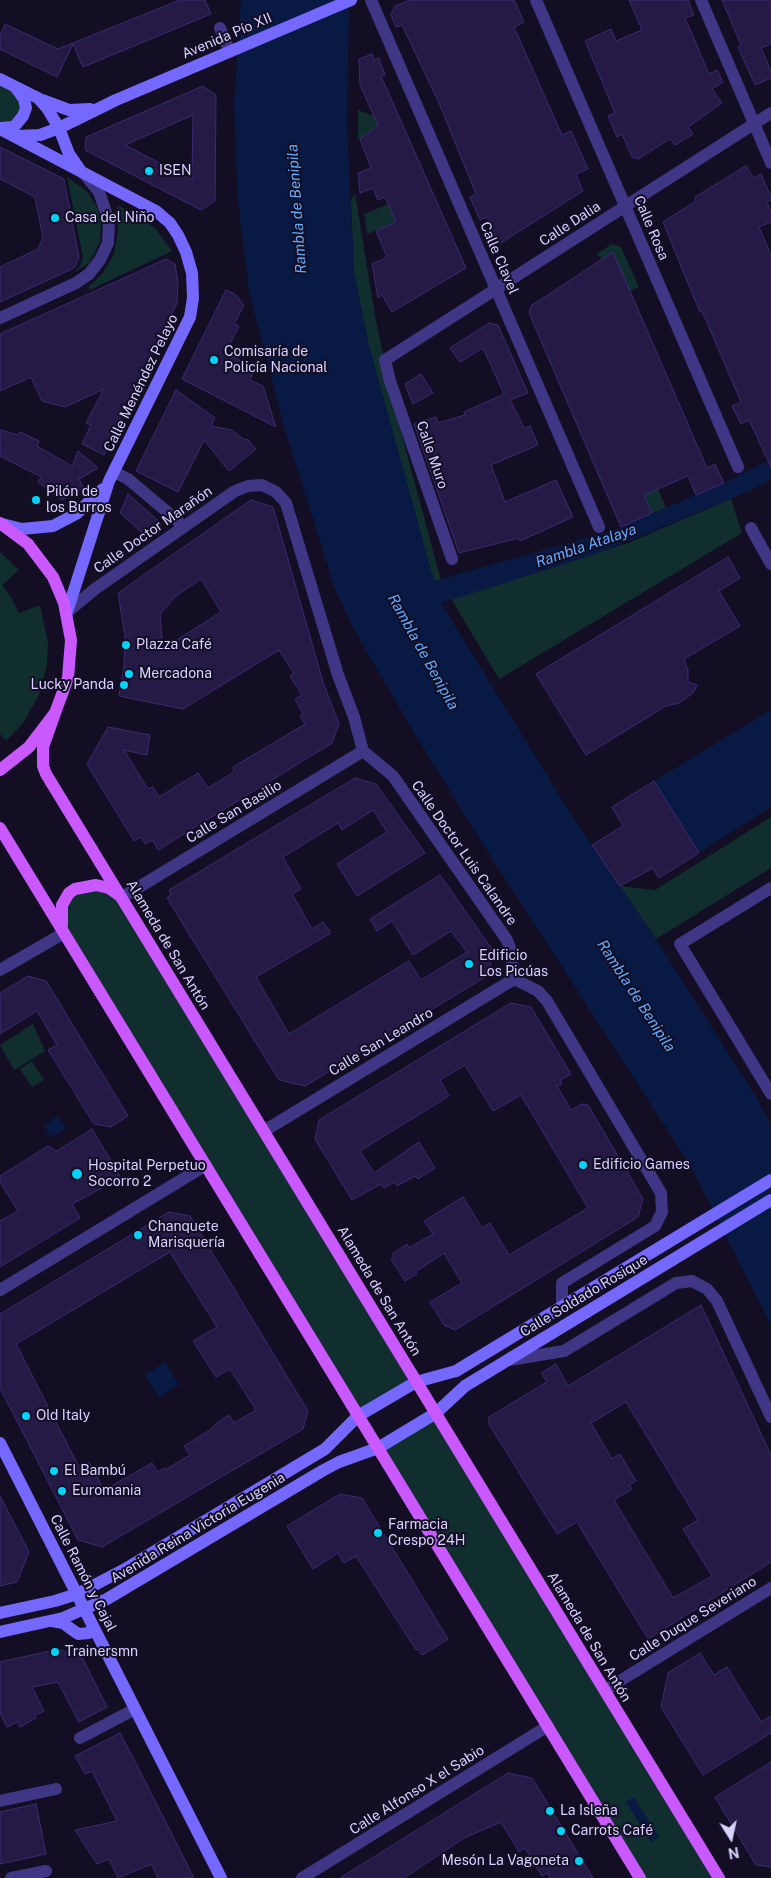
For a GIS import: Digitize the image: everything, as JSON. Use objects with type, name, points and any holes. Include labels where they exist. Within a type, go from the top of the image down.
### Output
[{"type":"main road","name":"Avenida Pío XII","points":[[116,100],[350,0]]},
{"type":"main road","points":[[0,78],[58,107],[80,110],[116,100]]},
{"type":"main road","points":[[0,129],[14,127],[23,116],[26,108],[24,99],[14,86]]},
{"type":"main road","points":[[38,98],[59,128],[74,161],[82,172]]},
{"type":"main road","points":[[12,136],[40,135],[59,128],[86,113],[116,100]]},
{"type":"main road","points":[[67,146],[72,126],[86,113]]},
{"type":"main road","name":"Calle Menéndez Pelayo","points":[[0,129],[146,205],[164,218],[175,230],[186,252],[194,286],[190,316],[111,477]]},
{"type":"main road","points":[[1,523],[22,529],[53,526],[84,509],[111,477]]},
{"type":"main road","points":[[67,612],[111,477]]},
{"type":"main road","points":[[0,770],[29,748],[55,713],[64,690],[70,665],[70,633],[67,612],[58,586],[43,561],[24,541],[1,523]]},
{"type":"main road","name":"Alameda de San Antón","points":[[55,713],[43,747],[44,770],[719,1878]]},
{"type":"main road","points":[[0,828],[640,1878]]},
{"type":"main road","points":[[63,932],[62,905],[69,893],[75,889],[96,885],[109,888],[120,896]]},
{"type":"main road","name":"Calle Soldado Rosique","points":[[358,1416],[416,1382],[456,1371],[771,1180]]},
{"type":"main road","name":"Calle Soldado Rosique","points":[[436,1413],[465,1386],[771,1200]]},
{"type":"main road","name":"Avenida Reina Victoria Eugenia","points":[[0,1632],[50,1621],[84,1610],[126,1589],[322,1471],[339,1462],[378,1448],[436,1413]]},
{"type":"main road","name":"Avenida Reina Victoria Eugenia","points":[[0,1613],[55,1601],[77,1594],[127,1568],[325,1449],[358,1416]]},
{"type":"main road","name":"Calle Ramón y Cajal","points":[[0,1443],[221,1878]]},
{"type":"main road","points":[[50,1621],[63,1622],[74,1633],[81,1635],[89,1633],[93,1627]]},
{"type":"street","name":"Calle Clavel","points":[[371,0],[600,527]]},
{"type":"street","name":"Calle Rosa","points":[[536,0],[738,467]]},
{"type":"street","points":[[701,0],[771,163]]},
{"type":"street","points":[[220,28],[234,48]]},
{"type":"street","name":"Calle Dalia","points":[[385,360],[771,113]]},
{"type":"street","points":[[0,318],[76,284],[89,274],[100,260],[110,231],[108,212],[99,192],[82,172]]},
{"type":"street","name":"Calle Muro","points":[[385,360],[390,381],[452,559]]},
{"type":"street","points":[[111,477],[128,479],[178,521],[182,528]]},
{"type":"street","name":"Calle Doctor Marañón","points":[[67,612],[88,594],[235,491],[248,486],[262,485],[276,492],[290,509],[338,675],[354,717],[363,751]]},
{"type":"street","points":[[751,528],[771,564]]},
{"type":"street","name":"Calle San Basilio","points":[[120,896],[363,751]]},
{"type":"street","name":"Calle Doctor Luis Calandre","points":[[363,751],[393,776],[507,940],[511,951],[514,979]]},
{"type":"street","points":[[771,888],[680,944],[771,1094]]},
{"type":"street","points":[[0,970],[63,932]]},
{"type":"street","name":"Calle San Leandro","points":[[264,1131],[514,979]]},
{"type":"street","name":"Calle Soldado Rosique","points":[[514,979],[538,992],[548,1001],[658,1185],[663,1206],[660,1218],[655,1226],[562,1283],[562,1307]]},
{"type":"street","points":[[0,1290],[206,1165]]},
{"type":"street","name":"Calle Soldado Rosique","points":[[506,1361],[564,1351],[680,1281],[692,1281],[702,1286],[717,1301],[771,1417]]},
{"type":"street","name":"Calle Duque Severiano","points":[[604,1690],[771,1588]]},
{"type":"street","points":[[80,1738],[135,1709]]},
{"type":"street","name":"Calle Alfonso X el Sabio","points":[[302,1878],[548,1726]]},
{"type":"street","points":[[0,1801],[56,1790]]},
{"type":"street","points":[[11,1878],[46,1871]]},
{"type":"green space","points":[[0,79],[14,86],[23,116],[0,128]]},
{"type":"green space","points":[[358,110],[385,120],[358,140]]},
{"type":"green space","points":[[67,177],[88,192],[98,209],[101,222],[100,241],[93,256],[89,263],[74,272],[80,266],[83,257]]},
{"type":"green space","points":[[355,193],[376,321],[394,406],[441,580],[434,582],[369,346],[354,272],[351,200]]},
{"type":"green space","points":[[405,197],[413,215],[367,234],[364,214]]},
{"type":"green space","points":[[120,206],[155,228],[172,251],[90,290],[88,287],[103,273],[114,254],[118,231],[117,208]]},
{"type":"green space","points":[[612,244],[621,247],[639,287],[630,291],[597,254]]},
{"type":"green space","points":[[658,489],[666,508],[652,513],[644,494]]},
{"type":"green space","points":[[731,499],[742,533],[499,679],[453,602],[452,599],[628,543]]},
{"type":"green space","points":[[0,552],[19,570],[2,585],[19,613],[40,605],[48,643],[47,665],[39,695],[23,723],[6,741],[0,734]]},
{"type":"green space","points":[[771,817],[771,868],[656,939],[620,886],[655,890]]},
{"type":"green space","points":[[109,888],[416,1382],[358,1416],[62,925],[69,893]]},
{"type":"green space","points":[[33,1024],[45,1051],[14,1070],[0,1045]]},
{"type":"green space","points":[[32,1061],[44,1080],[32,1087],[20,1069]]},
{"type":"green space","points":[[436,1413],[719,1878],[640,1878],[378,1448]]},
{"type":"water","points":[[241,0],[349,0],[347,125],[354,272],[369,346],[434,581],[614,530],[724,483],[771,459],[771,480],[731,499],[596,554],[441,603],[569,811],[656,939],[758,1100],[771,1125],[771,1325],[690,1165],[479,838],[411,728],[354,629],[335,589],[283,423],[249,291],[238,203],[234,105]]},
{"type":"water","points":[[771,710],[771,807],[699,853],[654,781]]},
{"type":"water","points":[[58,1116],[66,1129],[51,1138],[44,1125]]},
{"type":"water","points":[[165,1362],[179,1385],[159,1398],[145,1375]]},
{"type":"water","points":[[634,1797],[659,1837],[651,1842],[626,1802]]},
{"type":"building","points":[[180,0],[205,0],[211,14],[83,67],[73,44],[57,77],[0,49],[0,35],[5,24],[58,49]]},
{"type":"building","points":[[410,0],[514,0],[524,22],[514,27],[562,135],[571,131],[588,169],[576,174],[583,191],[499,244],[487,217],[480,220],[470,197],[476,194],[439,103],[402,25],[396,27],[391,15],[395,6]]},
{"type":"building","points":[[629,0],[688,0],[694,15],[685,18],[709,74],[717,70],[723,82],[712,89],[722,103],[688,127],[693,134],[675,145],[670,139],[638,159],[632,157],[622,134],[617,137],[608,116],[615,113],[585,41],[611,29],[616,41],[642,30]]},
{"type":"building","points":[[722,0],[771,0],[771,44],[761,48],[771,71],[771,78],[755,85],[738,47],[741,45]]},
{"type":"building","points":[[372,54],[374,60],[379,58],[385,75],[381,76],[466,268],[392,312],[382,295],[378,298],[372,264],[387,257],[376,231],[396,222],[385,197],[378,200],[373,188],[360,193],[358,173],[371,168],[360,139],[378,125],[360,85],[359,59]]},
{"type":"building","points":[[203,86],[216,95],[215,201],[201,210],[85,150],[86,137]],"holes":[[[193,115],[192,180],[125,145]]]},
{"type":"building","name":"Casa del Niño","points":[[0,147],[64,179],[79,257],[72,269],[0,302],[0,267],[38,249],[43,238],[35,197],[0,179]]},
{"type":"building","points":[[746,166],[754,178],[761,174],[771,197],[771,200],[767,202],[771,212],[771,222],[759,227],[771,255],[771,467],[749,420],[741,424],[732,406],[741,402],[702,311],[700,312],[663,222],[696,201],[695,197]]},
{"type":"building","points":[[613,252],[707,468],[715,464],[724,483],[696,495],[688,476],[644,495],[652,513],[621,527],[529,313],[531,306]]},
{"type":"building","points":[[166,259],[175,264],[178,283],[177,303],[104,455],[82,444],[91,425],[86,423],[104,389],[65,407],[42,401],[31,377],[0,391],[0,334]]},
{"type":"building","name":"Comisaría de Policía Nacional","points":[[226,290],[235,294],[244,305],[234,324],[239,326],[225,353],[255,368],[250,380],[263,386],[276,427],[182,379]]},
{"type":"building","points":[[489,323],[498,325],[528,393],[510,400],[524,428],[530,426],[538,445],[491,465],[505,502],[556,480],[573,517],[520,541],[519,538],[459,553],[414,424],[436,417],[438,423],[465,415],[464,412],[504,394],[483,348],[460,362],[450,348]]},
{"type":"building","points":[[421,374],[433,393],[413,404],[405,384]]},
{"type":"building","points":[[176,390],[215,418],[211,426],[231,430],[245,440],[247,439],[256,449],[229,471],[204,440],[178,492],[136,471]]},
{"type":"building","points":[[0,430],[18,435],[20,432],[39,441],[37,446],[72,466],[78,451],[98,468],[79,479],[84,488],[62,500],[38,482],[41,477],[0,456]]},
{"type":"building","points":[[128,494],[162,524],[145,535],[120,513]]},
{"type":"building","points":[[251,500],[273,507],[323,682],[339,724],[332,743],[158,850],[153,840],[145,844],[141,837],[134,841],[87,764],[108,727],[150,735],[147,755],[124,750],[148,789],[153,787],[159,797],[198,773],[208,788],[231,774],[234,770],[233,767],[305,724],[300,716],[303,714],[295,699],[302,695],[290,676],[294,674],[279,650],[183,709],[119,696],[124,667],[125,636],[118,593]],"holes":[[[201,579],[221,612],[163,649],[160,614],[176,596]]]},
{"type":"building","points":[[728,557],[740,578],[719,591],[740,626],[684,659],[688,670],[688,682],[697,685],[693,693],[679,703],[666,706],[586,755],[536,674]]},
{"type":"building","points":[[355,778],[376,784],[425,853],[357,896],[337,864],[387,832],[373,810],[342,830],[338,823],[283,857],[301,889],[292,894],[312,929],[323,922],[331,933],[256,977],[289,1034],[409,961],[421,980],[467,952],[451,931],[413,955],[392,921],[377,931],[370,919],[440,875],[494,952],[487,976],[305,1086],[279,1080],[167,898],[171,895],[169,890]]},
{"type":"building","points":[[654,781],[699,853],[659,878],[653,868],[620,886],[592,845],[623,826],[612,807]]},
{"type":"building","points":[[28,976],[46,981],[128,1116],[111,1127],[94,1124],[48,1050],[57,1045],[37,1011],[0,1034],[0,993]]},
{"type":"building","points":[[511,1003],[531,1007],[571,1074],[560,1080],[562,1084],[557,1086],[571,1110],[582,1104],[588,1105],[643,1199],[638,1217],[455,1330],[444,1325],[430,1302],[462,1283],[444,1253],[405,1281],[391,1259],[394,1257],[392,1254],[407,1244],[409,1248],[433,1234],[424,1221],[463,1197],[482,1228],[490,1223],[509,1255],[588,1208],[521,1095],[493,1111],[465,1065],[440,1080],[449,1096],[360,1151],[374,1173],[419,1142],[435,1168],[418,1179],[415,1176],[397,1186],[395,1182],[384,1188],[381,1184],[352,1200],[315,1139],[319,1120]]},
{"type":"building","name":"Hospital Perpetuo Socorro 2","points":[[92,1129],[121,1178],[72,1204],[80,1218],[0,1267],[0,1221],[18,1211],[0,1182],[0,1176],[48,1146],[57,1151]]},
{"type":"building","points":[[169,1212],[190,1216],[308,1411],[303,1429],[102,1547],[78,1540],[0,1388],[0,1314]],"holes":[[[170,1252],[217,1327],[193,1341],[216,1377],[230,1369],[256,1410],[234,1423],[229,1415],[218,1422],[210,1430],[184,1446],[190,1455],[165,1470],[164,1468],[158,1472],[152,1463],[104,1490],[89,1462],[79,1467],[16,1344]]]},
{"type":"building","points":[[701,1305],[771,1455],[771,1562],[648,1639],[577,1522],[557,1534],[489,1424],[489,1417],[547,1382],[541,1373],[556,1364],[568,1386]],"holes":[[[626,1402],[698,1520],[683,1529],[712,1576],[673,1598],[614,1500],[632,1489],[629,1485],[636,1481],[620,1454],[612,1459],[591,1423]]]},
{"type":"building","points":[[340,1494],[362,1498],[448,1639],[422,1655],[418,1649],[416,1650],[356,1556],[344,1563],[338,1553],[313,1569],[287,1526]]},
{"type":"building","points":[[0,1496],[29,1552],[17,1582],[0,1586]]},
{"type":"building","points":[[59,1649],[83,1659],[107,1707],[79,1722],[58,1682],[32,1687],[44,1711],[35,1715],[36,1718],[20,1727],[18,1722],[7,1727],[0,1713],[0,1662]]},
{"type":"building","points":[[700,1653],[714,1675],[727,1667],[761,1722],[771,1716],[771,1733],[703,1775],[661,1707],[668,1673]]},
{"type":"building","points":[[120,1733],[194,1878],[158,1878],[152,1865],[149,1865],[118,1878],[109,1859],[97,1864],[75,1830],[117,1821],[92,1771],[85,1774],[75,1756]]},
{"type":"building","points":[[771,1762],[771,1867],[756,1865],[715,1797]]},
{"type":"building","points":[[508,1773],[532,1778],[593,1878],[550,1878],[548,1873],[542,1876],[525,1848],[519,1852],[501,1822],[464,1838],[404,1878],[340,1878]]},
{"type":"building","points":[[36,1804],[46,1854],[0,1864],[0,1812]]},
{"type":"place","name":"ISEN","points":[[149,171]]},
{"type":"place","name":"Casa del Niño","points":[[55,218]]},
{"type":"place","name":"Comisaría de Policía Nacional","points":[[214,360]]},
{"type":"place","name":"Pilón de los Burros","points":[[36,500]]},
{"type":"place","name":"Plazza Café","points":[[126,645]]},
{"type":"place","name":"Mercadona","points":[[129,674]]},
{"type":"place","name":"Lucky Panda","points":[[124,685]]},
{"type":"place","name":"Edificio Los Picúas","points":[[469,964]]},
{"type":"place","name":"Edificio Games","points":[[583,1165]]},
{"type":"place","name":"Hospital Perpetuo Socorro 2","points":[[77,1174]]},
{"type":"place","name":"Chanquete Marisquería","points":[[138,1235]]},
{"type":"place","name":"Old Italy","points":[[26,1416]]},
{"type":"place","name":"El Bambú","points":[[54,1471]]},
{"type":"place","name":"Euromania","points":[[62,1491]]},
{"type":"place","name":"Farmacia Crespo 24H","points":[[378,1533]]},
{"type":"place","name":"Trainersmn","points":[[55,1652]]},
{"type":"place","name":"La Isleña","points":[[550,1811]]},
{"type":"place","name":"Carrots Café","points":[[561,1831]]},
{"type":"place","name":"Mesón La Vagoneta","points":[[579,1861]]},
{"type":"water label","name":"Rambla de Benipila","points":[[297,209]]},
{"type":"water label","name":"Rambla Atalaya","points":[[586,546]]},
{"type":"water label","name":"Rambla de Benipila","points":[[423,652]]},
{"type":"water label","name":"Rambla de Benipila","points":[[636,996]]}]
